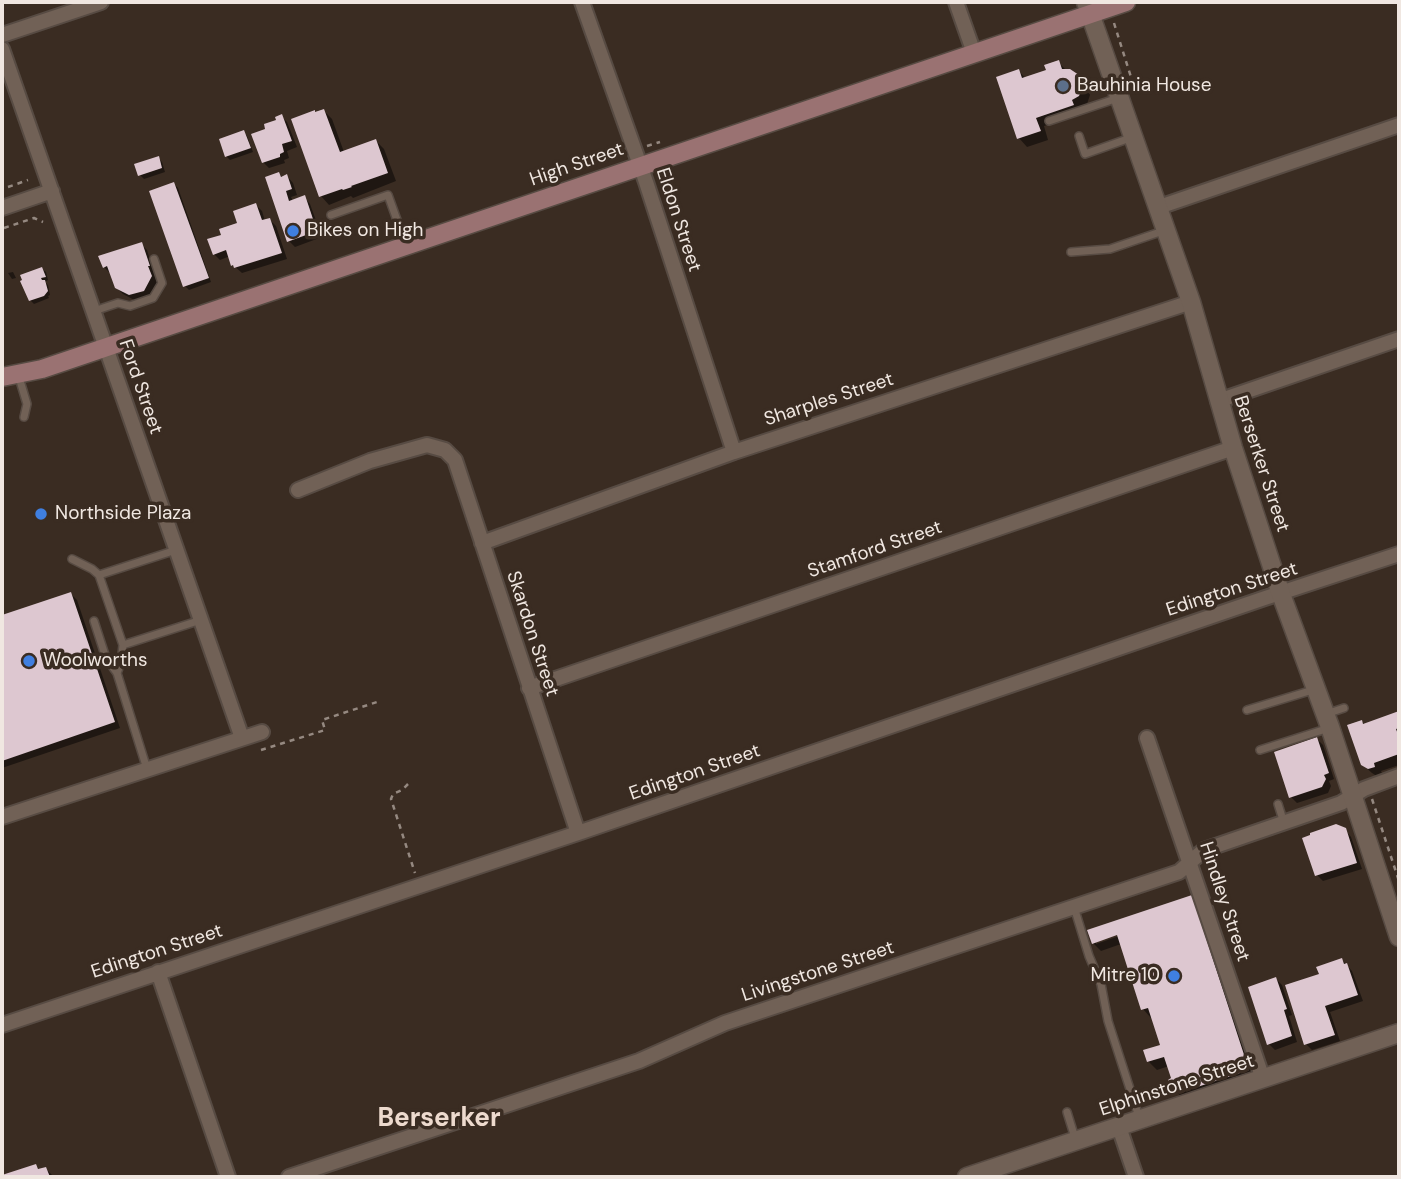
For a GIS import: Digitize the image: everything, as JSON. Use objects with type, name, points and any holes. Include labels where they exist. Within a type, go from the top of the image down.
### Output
[{"type":"main road","name":"High Street","points":[[2,390],[13,377],[974,53],[1088,8],[1126,2]]},
{"type":"street","points":[[2,35],[101,2]]},
{"type":"street","name":"Eldon Street","points":[[582,2],[640,166],[734,452]]},
{"type":"street","points":[[956,2],[974,53]]},
{"type":"street","name":"Berserker Street","points":[[1088,8],[1167,230],[1280,594],[1328,721],[1399,937]]},
{"type":"street","name":"Ford Street","points":[[2,48],[242,738]]},
{"type":"street","points":[[1159,207],[1399,125]]},
{"type":"street","points":[[2,208],[52,191]]},
{"type":"street","name":"Sharples Street","points":[[482,542],[734,452],[1191,302]]},
{"type":"street","points":[[1218,401],[1399,339]]},
{"type":"street","name":"Skardon Street","points":[[298,490],[370,461],[427,445],[445,450],[455,460],[578,833]]},
{"type":"street","name":"Stamford Street","points":[[529,688],[1233,448]]},
{"type":"street","name":"Edington Street","points":[[2,1024],[578,833],[1399,554]]},
{"type":"street","points":[[2,817],[262,732]]},
{"type":"street","name":"Hindley Street","points":[[1147,738],[1263,1079]]},
{"type":"street","name":"Livingstone Street","points":[[289,1177],[639,1061],[725,1023],[1179,872],[1204,850],[1341,803],[1363,789],[1399,776]]},
{"type":"street","points":[[158,972],[228,1177]]},
{"type":"street","name":"Elphinstone Street","points":[[967,1177],[1399,1033]]},
{"type":"street","points":[[1119,1127],[1136,1177]]},
{"type":"lane","points":[[1049,121],[1119,97]]},
{"type":"lane","points":[[1079,136],[1085,153],[1134,136]]},
{"type":"lane","points":[[331,215],[388,195],[406,245]]},
{"type":"lane","points":[[1071,252],[1111,249],[1167,230]]},
{"type":"lane","points":[[94,312],[118,303],[131,306],[153,298],[162,283],[154,259]]},
{"type":"lane","points":[[13,377],[27,404],[24,417]]},
{"type":"lane","points":[[99,575],[176,550]]},
{"type":"lane","points":[[72,559],[99,575],[123,645],[117,673]]},
{"type":"lane","points":[[123,645],[201,620]]},
{"type":"lane","points":[[94,621],[106,658],[117,673],[147,769]]},
{"type":"lane","points":[[1247,710],[1316,689]]},
{"type":"lane","points":[[1260,750],[1328,721],[1344,708]]},
{"type":"lane","points":[[1278,804],[1285,824]]},
{"type":"lane","points":[[1074,907],[1101,984],[1108,1021],[1140,1120]]},
{"type":"lane","points":[[1067,1112],[1076,1141]]},
{"type":"path","points":[[8,187],[28,180]]},
{"type":"path","points":[[4,228],[34,218],[43,222]]},
{"type":"path","points":[[261,750],[325,730],[322,720],[380,701]]},
{"type":"path","points":[[408,784],[393,794],[391,799],[419,886]]},
{"type":"building","points":[[1059,60],[1062,69],[1070,69],[1079,75],[1083,86],[1079,96],[1072,100],[1074,105],[1036,118],[1041,131],[1017,139],[996,77],[1019,69],[1022,78],[1046,70],[1044,65]]},
{"type":"building","points":[[324,109],[340,152],[376,139],[388,173],[319,197],[291,119]]},
{"type":"building","points":[[282,114],[292,141],[282,144],[284,152],[280,157],[262,163],[251,134],[265,129],[264,124],[276,120],[275,117]]},
{"type":"building","points":[[244,130],[251,148],[225,157],[219,139]]},
{"type":"building","points":[[159,156],[162,168],[138,176],[134,164]]},
{"type":"building","points":[[279,172],[281,177],[287,174],[292,189],[286,191],[289,201],[305,195],[317,231],[287,242],[265,177]]},
{"type":"building","points":[[174,182],[209,278],[183,287],[149,191]]},
{"type":"building","points":[[256,203],[262,220],[270,218],[282,253],[234,268],[226,250],[213,255],[207,239],[221,235],[219,229],[237,223],[233,211]]},
{"type":"building","points":[[142,242],[152,276],[144,291],[129,295],[115,288],[107,266],[103,268],[98,256]]},
{"type":"building","points":[[42,267],[46,277],[41,278],[45,280],[48,291],[44,296],[29,301],[20,275]]},
{"type":"building","points":[[71,592],[115,722],[2,761],[2,615]]},
{"type":"building","points":[[1399,711],[1399,728],[1396,729],[1399,754],[1374,763],[1375,767],[1368,769],[1361,765],[1347,725],[1362,720],[1363,724]]},
{"type":"building","points":[[1317,737],[1329,773],[1324,775],[1326,779],[1322,787],[1289,798],[1274,752]]},
{"type":"building","points":[[1336,824],[1346,828],[1357,863],[1315,876],[1302,838]]},
{"type":"building","name":"Mitre 10","points":[[1192,895],[1249,1070],[1179,1093],[1171,1088],[1168,1080],[1171,1078],[1164,1057],[1147,1062],[1143,1050],[1160,1045],[1148,1008],[1141,1010],[1117,935],[1092,944],[1087,930]]},
{"type":"building","points":[[1342,958],[1344,964],[1347,963],[1358,995],[1325,1006],[1335,1035],[1304,1045],[1285,985],[1319,974],[1316,967]]},
{"type":"building","points":[[1276,977],[1287,1009],[1284,1010],[1292,1036],[1267,1045],[1248,987]]},
{"type":"building","points":[[36,1164],[38,1169],[46,1167],[50,1177],[2,1177],[2,1175]]},
{"type":"place","name":"Bauhinia House","points":[[1063,86]]},
{"type":"place","name":"Bikes on High","points":[[293,231]]},
{"type":"place","name":"Northside Plaza","points":[[41,514]]},
{"type":"place","name":"Woolworths","points":[[29,661]]},
{"type":"place","name":"Mitre 10","points":[[1174,976]]},
{"type":"district","name":"Berserker","points":[[439,1119]]}]
